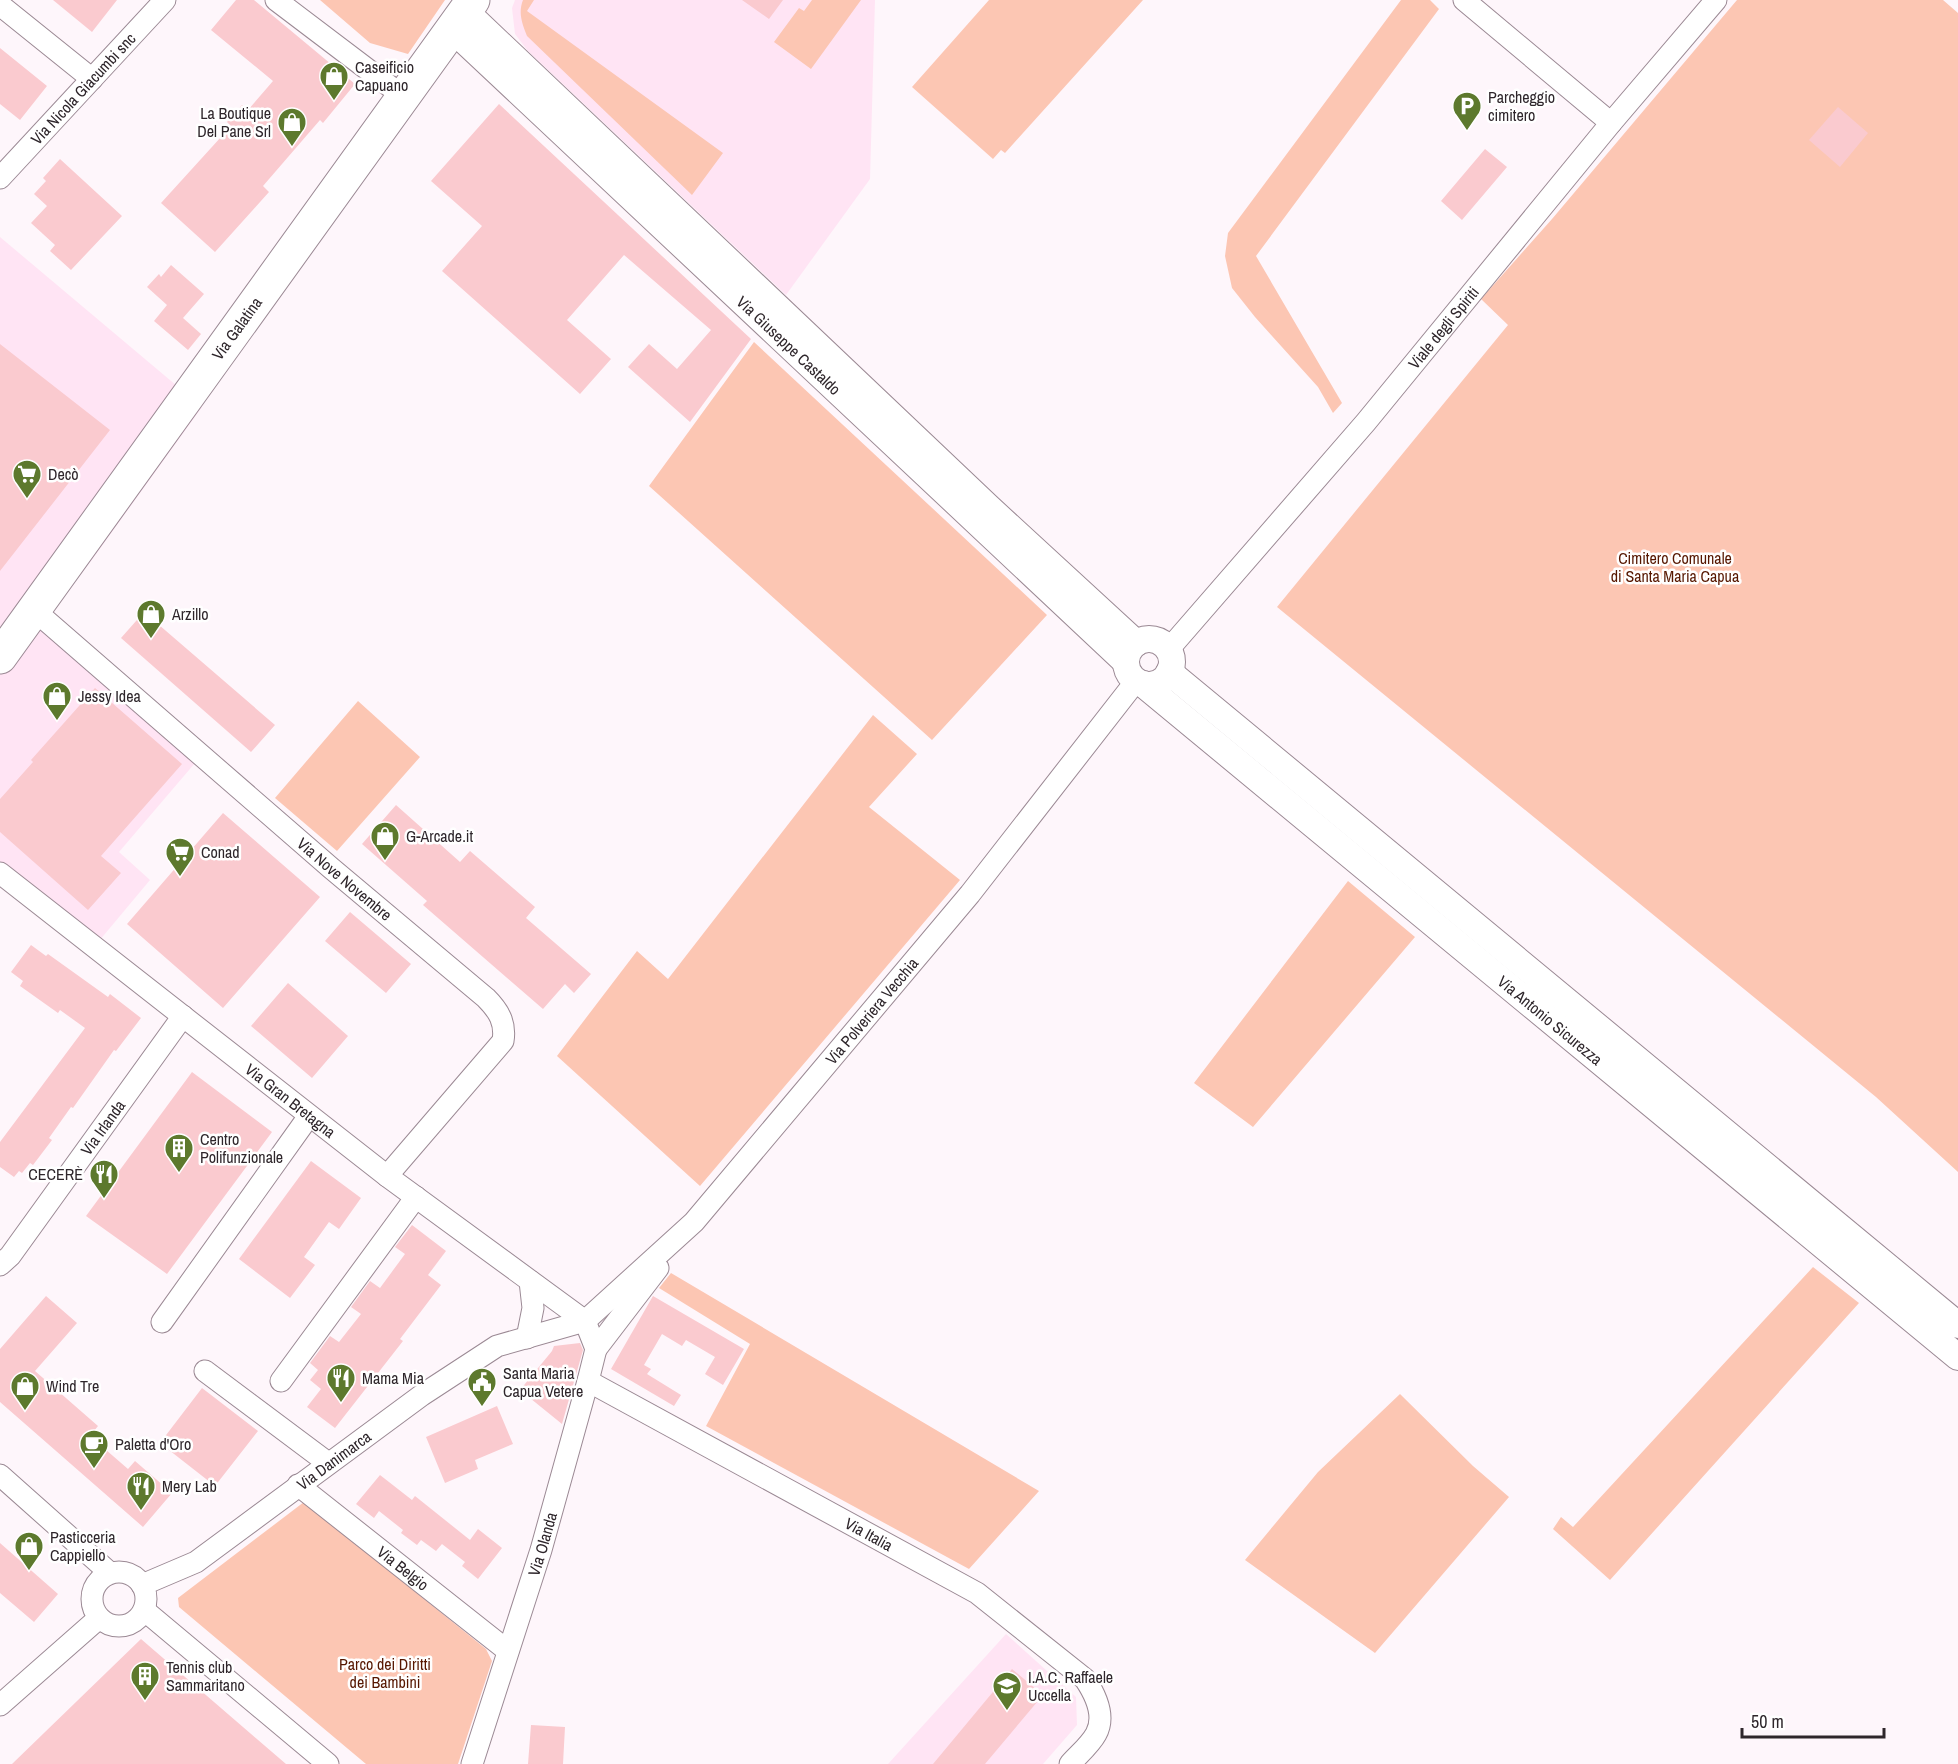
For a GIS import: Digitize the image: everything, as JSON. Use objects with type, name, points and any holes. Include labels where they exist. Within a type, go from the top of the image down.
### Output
[{"type":"main road","name":"Via Galatina","points":[[0,657],[463,13]]},
{"type":"street","name":"Via Nicola Giacumbi snc","points":[[0,178],[165,0]]},
{"type":"street","points":[[276,0],[404,97]]},
{"type":"street","points":[[1464,0],[1611,123]]},
{"type":"street","name":"Viale degli Spiriti","points":[[1169,661],[1611,123],[1716,0]]},
{"type":"street","points":[[0,4],[92,79]]},
{"type":"street","name":"Via Giuseppe Castaldo","points":[[463,13],[988,507],[1135,667]]},
{"type":"street","name":"Via Nove Novembre","points":[[34,610],[331,868],[486,999],[501,1016],[505,1030],[503,1041],[387,1176]]},
{"type":"street","points":[[1150,639],[1163,644],[1169,661],[1165,678],[1158,683],[1135,667],[1150,639]]},
{"type":"street","name":"Via Antonio Sicurezza","points":[[1169,661],[1958,1324]]},
{"type":"street","name":"Via Polveriera Vecchia","points":[[585,1321],[694,1222],[970,894],[1135,667]]},
{"type":"street","name":"Via Antonio Sicurezza","points":[[1135,667],[1958,1357]]},
{"type":"street","name":"Via Gran Bretagna","points":[[0,873],[387,1176],[585,1321]]},
{"type":"street","name":"Via Irlanda","points":[[0,1265],[10,1256],[183,1016]]},
{"type":"street","points":[[162,1322],[309,1116]]},
{"type":"street","points":[[281,1381],[416,1197]]},
{"type":"street","points":[[585,1321],[596,1348],[694,1222]]},
{"type":"street","points":[[527,1338],[533,1308],[530,1281]]},
{"type":"street","name":"Via Danimarca","points":[[142,1585],[196,1562],[422,1395],[497,1346],[585,1321]]},
{"type":"street","name":"Via Olanda","points":[[472,1764],[541,1550],[596,1348]]},
{"type":"street","points":[[205,1371],[328,1463]]},
{"type":"street","name":"Via Italia","points":[[588,1381],[977,1593],[1085,1679],[1095,1695],[1100,1714],[1097,1732],[1071,1764]]},
{"type":"street","points":[[0,1475],[110,1573]]},
{"type":"street","name":"Via Belgio","points":[[298,1485],[508,1651]]},
{"type":"street","points":[[110,1573],[128,1574],[142,1585],[146,1593],[144,1610],[132,1623],[124,1626],[106,1624],[94,1611],[92,1593],[102,1578],[110,1573]]},
{"type":"street","points":[[144,1610],[328,1764]]},
{"type":"street","points":[[0,1705],[99,1618]]},
{"type":"shaded area","points":[[515,0],[875,0],[870,179],[786,295],[528,51],[515,34],[512,8]]},
{"type":"shaded area","points":[[0,237],[202,407],[91,561],[45,620],[201,756],[119,852],[150,880],[94,947],[0,873]]},
{"type":"shaded area","name":"I.A.C. Raffaele Uccella","points":[[1006,1634],[1076,1697],[1077,1725],[1043,1764],[888,1764]]},
{"type":"green space","points":[[320,0],[445,0],[408,54],[370,43]]},
{"type":"green space","points":[[523,0],[534,0],[527,11],[723,153],[692,195],[527,36],[521,14]]},
{"type":"green space","points":[[812,0],[861,0],[811,69],[774,42],[799,8],[804,11]]},
{"type":"green space","points":[[989,0],[1143,0],[1005,153],[1001,150],[993,159],[912,87]]},
{"type":"green space","points":[[1401,0],[1430,0],[1439,9],[1256,256],[1342,403],[1333,413],[1318,387],[1232,288],[1225,256],[1228,233]]},
{"type":"green space","name":"Cimitero Comunale di Santa Maria Capua","points":[[1737,0],[1943,0],[1958,13],[1958,1172],[1876,1097],[1277,607],[1508,325],[1481,299],[1552,219]]},
{"type":"green space","points":[[754,342],[1047,615],[932,740],[649,486]]},
{"type":"green space","points":[[358,701],[420,757],[337,851],[275,798]]},
{"type":"green space","points":[[873,715],[917,754],[869,807],[960,880],[700,1186],[557,1056],[637,951],[668,979]]},
{"type":"green space","points":[[1348,881],[1415,937],[1253,1127],[1194,1083]]},
{"type":"green space","points":[[1813,1267],[1859,1303],[1610,1580],[1553,1529],[1561,1517],[1573,1527]]},
{"type":"green space","points":[[671,1273],[1039,1491],[969,1569],[706,1426],[750,1344],[659,1288]]},
{"type":"green space","points":[[1400,1394],[1473,1466],[1509,1497],[1375,1653],[1245,1560],[1318,1472]]},
{"type":"green space","name":"Parco dei Diritti dei Bambini","points":[[304,1502],[486,1649],[492,1661],[458,1764],[366,1764],[179,1607],[178,1598]]},
{"type":"building","points":[[53,0],[117,0],[92,32]]},
{"type":"building","points":[[236,0],[254,0],[355,84],[323,123],[320,120],[263,186],[269,192],[215,252],[161,203],[231,126],[227,122],[242,105],[248,110],[273,81],[211,30]]},
{"type":"building","points":[[742,0],[783,0],[769,19]]},
{"type":"building","points":[[0,48],[47,86],[20,120],[0,104]]},
{"type":"building","points":[[499,104],[751,339],[690,422],[628,367],[649,344],[677,369],[711,330],[624,255],[567,320],[611,359],[580,394],[442,271],[482,226],[431,181]]},
{"type":"building","points":[[1838,107],[1868,133],[1840,167],[1809,140]]},
{"type":"building","points":[[1485,149],[1507,167],[1462,220],[1441,201]]},
{"type":"building","points":[[60,159],[122,216],[71,270],[50,251],[55,245],[31,223],[47,206],[34,194],[46,181],[43,178]]},
{"type":"building","points":[[171,265],[204,294],[183,318],[201,334],[188,350],[154,321],[167,305],[147,287],[159,274],[161,277]]},
{"type":"building","name":"Decò","points":[[0,344],[110,430],[0,571]]},
{"type":"building","points":[[144,612],[275,725],[251,752],[121,638]]},
{"type":"building","points":[[95,688],[182,764],[101,856],[121,873],[88,910],[0,832],[0,799],[33,762],[31,760]]},
{"type":"building","points":[[396,805],[460,862],[470,851],[535,907],[526,918],[591,974],[574,993],[565,984],[543,1009],[423,905],[427,901],[362,844]]},
{"type":"building","points":[[223,813],[320,897],[223,1008],[127,924]]},
{"type":"building","points":[[350,912],[411,964],[386,993],[325,941]]},
{"type":"building","points":[[31,945],[46,956],[48,954],[108,997],[110,994],[141,1018],[116,1051],[114,1050],[73,1108],[71,1107],[49,1138],[52,1140],[33,1165],[30,1163],[22,1173],[19,1171],[14,1177],[0,1167],[0,1142],[85,1028],[60,1010],[58,1013],[20,986],[23,981],[11,972]]},
{"type":"building","points":[[288,983],[348,1036],[312,1078],[251,1026]]},
{"type":"building","name":"Centro Polifunzionale","points":[[192,1072],[272,1132],[167,1274],[86,1216]]},
{"type":"building","points":[[311,1161],[361,1198],[339,1229],[329,1222],[304,1257],[315,1265],[290,1298],[239,1259]]},
{"type":"building","points":[[412,1225],[446,1251],[428,1275],[441,1285],[400,1339],[403,1341],[335,1428],[307,1407],[321,1389],[310,1380],[318,1370],[310,1363],[330,1336],[339,1342],[361,1314],[351,1307],[370,1281],[380,1288],[405,1254],[395,1247]]},
{"type":"building","points":[[46,1296],[77,1323],[35,1371],[98,1426],[90,1436],[128,1469],[135,1461],[172,1493],[143,1527],[0,1402],[0,1349]]},
{"type":"building","points":[[653,1296],[744,1349],[723,1385],[705,1374],[715,1357],[686,1340],[682,1346],[662,1334],[644,1365],[651,1369],[647,1374],[681,1395],[674,1406],[611,1369]]},
{"type":"building","points":[[580,1343],[583,1350],[562,1424],[520,1390],[554,1346]]},
{"type":"building","points":[[202,1388],[258,1431],[215,1486],[160,1443]]},
{"type":"building","points":[[497,1406],[513,1444],[475,1460],[478,1469],[445,1483],[426,1437]]},
{"type":"building","points":[[380,1475],[412,1500],[415,1496],[470,1540],[478,1529],[502,1548],[478,1579],[462,1566],[465,1562],[442,1544],[436,1551],[421,1540],[417,1545],[401,1533],[403,1530],[379,1511],[374,1518],[356,1504]]},
{"type":"building","points":[[0,1543],[58,1594],[34,1622],[0,1593]]},
{"type":"building","name":"Tennis club Sammaritano","points":[[141,1639],[286,1764],[12,1764]]},
{"type":"building","points":[[1012,1669],[1043,1695],[985,1764],[933,1764]]},
{"type":"building","points":[[531,1725],[565,1727],[563,1764],[528,1764]]},
{"type":"place","name":"Caseificio Capuano","points":[[334,102]]},
{"type":"place","name":"Parcheggio cimitero","points":[[1467,132]]},
{"type":"place","name":"La Boutique Del Pane Srl","points":[[292,148]]},
{"type":"place","name":"Decò","points":[[27,500]]},
{"type":"place","name":"Arzillo","points":[[151,640]]},
{"type":"place","name":"Jessy Idea","points":[[57,722]]},
{"type":"place","name":"G-Arcade.it","points":[[385,862]]},
{"type":"place","name":"Conad","points":[[180,878]]},
{"type":"place","name":"Centro Polifunzionale","points":[[179,1174]]},
{"type":"place","name":"CECERÈ","points":[[104,1200]]},
{"type":"place","name":"Mama Mia","points":[[341,1404]]},
{"type":"place","name":"Santa Maria Capua Vetere","points":[[482,1408]]},
{"type":"place","name":"Wind Tre","points":[[25,1412]]},
{"type":"place","name":"Paletta d'Oro","points":[[94,1470]]},
{"type":"place","name":"Mery Lab","points":[[141,1512]]},
{"type":"place","name":"Pasticceria Cappiello","points":[[29,1572]]},
{"type":"place","name":"Tennis club Sammaritano","points":[[145,1702]]},
{"type":"place","name":"I.A.C. Raffaele Uccella","points":[[1007,1712]]}]
